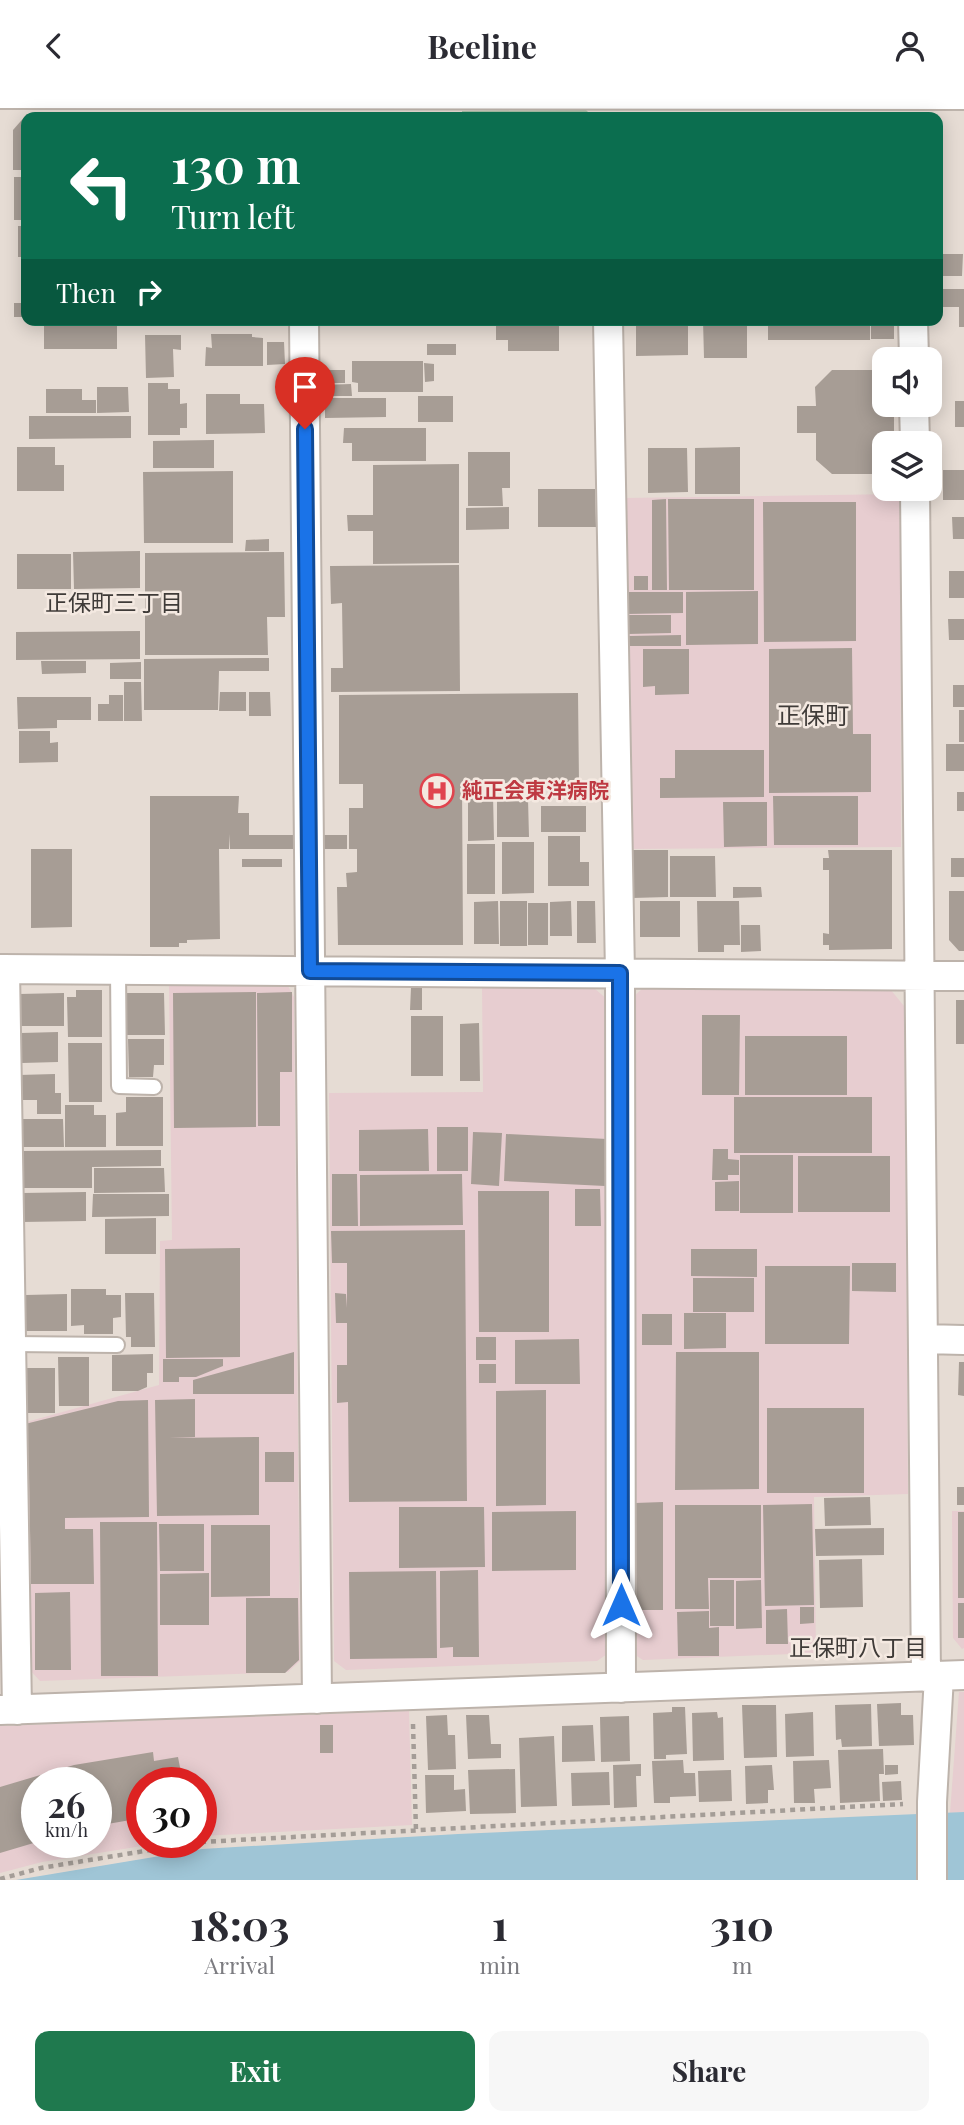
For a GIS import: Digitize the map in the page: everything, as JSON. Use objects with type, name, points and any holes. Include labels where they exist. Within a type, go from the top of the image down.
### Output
[{"type":"street","points":[[0,94],[604,106],[911,101],[964,95]]},
{"type":"street","points":[[304,326],[317,1699]]},
{"type":"street","points":[[608,326],[620,973],[621,1688]]},
{"type":"street","points":[[914,326],[914,347]]},
{"type":"street","points":[[915,501],[923,1339],[943,1676],[932,1802],[932,1880]]},
{"type":"street","points":[[943,1676],[8,1710],[11,1344],[2,969],[964,976]]},
{"type":"street","points":[[923,1339],[964,1340]]},
{"type":"lane","points":[[118,969],[119,1086],[154,1087]]},
{"type":"lane","points":[[11,1344],[117,1345]]},
{"type":"path","points":[[413,1695],[416,1831]]},
{"type":"path","points":[[217,1841],[932,1802]]},
{"type":"path","points":[[0,1879],[41,1868],[126,1854]]},
{"type":"shaded area","points":[[872,494],[872,501],[900,501],[901,847],[628,849],[624,498]]},
{"type":"shaded area","points":[[169,985],[288,986],[294,997],[300,1661],[288,1672],[40,1681],[27,1667],[23,1423],[159,1385],[160,1241],[172,1240]]},
{"type":"shaded area","points":[[482,986],[594,988],[609,1001],[610,1652],[597,1661],[346,1670],[334,1661],[329,1093],[483,1092]]},
{"type":"shaded area","points":[[643,988],[890,989],[904,1006],[908,1494],[814,1497],[816,1653],[643,1660],[632,1653],[631,999]]},
{"type":"shaded area","points":[[952,1511],[964,1511],[962,1649],[953,1638]]},
{"type":"shaded area","points":[[959,1692],[964,1692],[964,1812],[950,1813]]},
{"type":"shaded area","points":[[409,1711],[412,1825],[217,1835],[217,1767],[126,1767],[126,1849],[112,1851],[112,1767],[21,1767],[21,1858],[67,1858],[0,1873],[0,1726]]},
{"type":"green space","points":[[586,110],[588,112],[462,112]]},
{"type":"water","points":[[964,1812],[964,1880],[16,1880],[148,1858],[217,1858],[217,1848],[458,1834]]},
{"type":"building","points":[[21,121],[21,170],[13,170],[13,130]]},
{"type":"building","points":[[14,177],[21,177],[21,220],[14,220]]},
{"type":"building","points":[[18,226],[21,226],[21,257],[18,257]]},
{"type":"building","points":[[943,254],[963,254],[962,276],[943,276]]},
{"type":"building","points":[[943,289],[964,289],[964,327],[959,327],[959,307],[943,307]]},
{"type":"building","points":[[14,303],[21,303],[21,317],[14,317]]},
{"type":"building","points":[[44,326],[117,326],[117,349],[44,349]]},
{"type":"building","points":[[496,326],[559,326],[559,351],[508,351],[508,340],[496,340]]},
{"type":"building","points":[[636,326],[688,326],[688,355],[636,356]]},
{"type":"building","points":[[703,326],[747,326],[747,358],[704,358]]},
{"type":"building","points":[[768,326],[870,326],[870,340],[768,340]]},
{"type":"building","points":[[871,326],[894,326],[894,339],[871,339]]},
{"type":"building","points":[[211,334],[252,334],[252,337],[263,338],[263,366],[205,366],[206,347],[212,348]]},
{"type":"building","points":[[145,335],[181,335],[181,350],[173,349],[174,377],[146,378]]},
{"type":"building","points":[[267,342],[284,342],[285,364],[267,365]]},
{"type":"building","points":[[427,344],[456,344],[456,355],[427,355]]},
{"type":"building","points":[[352,361],[423,361],[423,392],[358,392],[358,383],[352,382]]},
{"type":"building","points":[[424,363],[434,364],[434,381],[425,382]]},
{"type":"building","points":[[322,370],[345,370],[345,383],[322,383]]},
{"type":"building","points":[[832,370],[872,370],[872,417],[894,417],[894,431],[872,431],[872,474],[832,474],[816,460],[816,433],[797,433],[797,406],[816,406],[815,387]]},
{"type":"building","points":[[148,383],[168,383],[168,389],[180,389],[180,404],[187,403],[187,428],[180,428],[180,435],[148,435]]},
{"type":"building","points":[[351,384],[352,396],[322,396],[322,385]]},
{"type":"building","points":[[97,387],[128,387],[129,412],[97,413]]},
{"type":"building","points":[[46,389],[82,389],[82,400],[96,400],[96,413],[46,413]]},
{"type":"building","points":[[206,394],[240,394],[240,404],[264,404],[265,433],[206,434]]},
{"type":"building","points":[[418,396],[453,396],[453,422],[418,422]]},
{"type":"building","points":[[325,398],[386,398],[386,417],[325,418]]},
{"type":"building","points":[[955,401],[964,401],[964,427],[955,427]]},
{"type":"building","points":[[29,416],[131,416],[131,438],[29,439]]},
{"type":"building","points":[[344,428],[426,428],[426,461],[352,461],[352,443],[343,443]]},
{"type":"building","points":[[214,440],[214,468],[153,468],[153,441]]},
{"type":"building","points":[[17,447],[55,447],[55,465],[64,465],[64,491],[17,491]]},
{"type":"building","points":[[740,447],[740,494],[695,494],[695,448]]},
{"type":"building","points":[[648,448],[687,448],[688,492],[648,493]]},
{"type":"building","points":[[468,452],[510,452],[510,488],[502,488],[503,506],[468,506]]},
{"type":"building","points":[[459,464],[459,563],[373,564],[373,531],[348,531],[347,515],[373,515],[373,465]]},
{"type":"building","points":[[943,470],[964,470],[964,500],[943,500]]},
{"type":"building","points":[[233,471],[233,543],[144,543],[143,472]]},
{"type":"building","points":[[538,489],[595,489],[596,527],[538,527]]},
{"type":"building","points":[[666,499],[667,590],[652,590],[652,500]]},
{"type":"building","points":[[668,499],[754,499],[754,590],[669,590]]},
{"type":"building","points":[[763,502],[856,502],[856,641],[764,642]]},
{"type":"building","points":[[509,507],[509,529],[466,530],[466,508]]},
{"type":"building","points":[[952,517],[964,517],[964,539],[953,539]]},
{"type":"building","points":[[269,539],[269,551],[245,551],[246,540]]},
{"type":"building","points":[[140,551],[140,588],[74,589],[73,552]]},
{"type":"building","points":[[284,552],[285,617],[267,617],[268,655],[145,655],[145,553]]},
{"type":"building","points":[[17,554],[71,554],[71,589],[17,589]]},
{"type":"building","points":[[459,565],[460,691],[331,692],[331,668],[343,668],[342,603],[331,604],[330,566]]},
{"type":"building","points":[[949,571],[964,571],[964,598],[949,598]]},
{"type":"building","points":[[634,576],[648,576],[648,590],[634,590]]},
{"type":"building","points":[[758,591],[758,644],[686,645],[686,592]]},
{"type":"building","points":[[627,592],[683,592],[683,613],[627,614]]},
{"type":"building","points":[[628,615],[671,615],[671,633],[628,634]]},
{"type":"building","points":[[948,619],[964,619],[964,640],[949,640]]},
{"type":"building","points":[[140,631],[140,659],[16,660],[16,632]]},
{"type":"building","points":[[681,635],[681,646],[629,646],[629,636]]},
{"type":"building","points":[[852,648],[853,734],[871,734],[871,792],[769,793],[769,649]]},
{"type":"building","points":[[643,649],[689,649],[689,694],[655,695],[655,686],[643,687]]},
{"type":"building","points":[[269,658],[269,671],[219,671],[218,710],[144,710],[144,659]]},
{"type":"building","points":[[41,661],[86,661],[86,673],[42,674]]},
{"type":"building","points":[[141,662],[141,679],[110,679],[110,663]]},
{"type":"building","points":[[124,682],[141,682],[142,721],[124,721]]},
{"type":"building","points":[[953,685],[964,685],[964,707],[953,707]]},
{"type":"building","points":[[220,692],[246,692],[246,711],[219,711]]},
{"type":"building","points":[[249,692],[270,692],[271,716],[249,716]]},
{"type":"building","points":[[578,693],[579,783],[462,783],[463,945],[338,945],[337,887],[347,887],[346,873],[357,872],[357,849],[349,849],[349,808],[363,808],[363,784],[339,784],[339,695]]},
{"type":"building","points":[[109,695],[123,695],[123,721],[98,721],[98,704],[109,704]]},
{"type":"building","points":[[17,697],[91,697],[91,720],[57,720],[57,728],[18,729]]},
{"type":"building","points":[[959,710],[964,710],[964,742],[959,742]]},
{"type":"building","points":[[19,731],[50,731],[50,743],[58,742],[58,762],[19,763]]},
{"type":"building","points":[[946,744],[964,744],[964,771],[946,771]]},
{"type":"building","points":[[675,750],[764,750],[764,797],[660,798],[660,778],[675,778]]},
{"type":"building","points":[[957,792],[964,792],[964,811],[957,811]]},
{"type":"building","points":[[468,795],[493,795],[494,840],[468,841]]},
{"type":"building","points":[[150,796],[239,796],[238,813],[249,813],[249,835],[347,835],[347,849],[230,849],[229,834],[229,849],[219,849],[220,939],[187,940],[187,943],[179,943],[179,947],[150,947]]},
{"type":"building","points":[[773,796],[858,796],[858,845],[774,845]]},
{"type":"building","points":[[497,799],[528,799],[529,837],[497,837]]},
{"type":"building","points":[[723,802],[767,802],[767,846],[724,847]]},
{"type":"building","points":[[541,806],[586,806],[586,832],[541,832]]},
{"type":"building","points":[[548,836],[580,836],[580,862],[589,862],[589,886],[548,886]]},
{"type":"building","points":[[502,842],[534,842],[534,893],[502,894]]},
{"type":"building","points":[[467,844],[495,844],[495,894],[467,894]]},
{"type":"building","points":[[31,849],[72,849],[72,927],[31,928]]},
{"type":"building","points":[[632,850],[668,850],[668,897],[632,898]]},
{"type":"building","points":[[828,850],[892,850],[892,949],[829,950],[829,945],[823,945],[823,933],[829,934],[829,870],[823,870],[823,858],[829,858]]},
{"type":"building","points":[[670,856],[715,856],[716,897],[670,897]]},
{"type":"building","points":[[951,858],[964,858],[964,877],[951,877]]},
{"type":"building","points":[[242,859],[282,859],[282,867],[242,867]]},
{"type":"building","points":[[733,887],[761,887],[762,897],[733,898]]},
{"type":"building","points":[[949,891],[964,891],[964,951],[959,951],[949,940]]},
{"type":"building","points":[[498,901],[499,944],[474,944],[474,902]]},
{"type":"building","points":[[500,901],[527,901],[527,946],[500,946]]},
{"type":"building","points":[[571,901],[572,936],[550,936],[550,902]]},
{"type":"building","points":[[577,901],[595,901],[596,943],[577,943]]},
{"type":"building","points":[[640,901],[680,901],[680,937],[640,937]]},
{"type":"building","points":[[697,901],[739,901],[740,945],[724,945],[724,952],[698,952]]},
{"type":"building","points":[[528,903],[548,903],[548,945],[528,945]]},
{"type":"building","points":[[741,925],[760,925],[761,951],[741,952]]},
{"type":"building","points":[[411,988],[422,988],[422,1010],[410,1010]]},
{"type":"building","points":[[76,990],[102,990],[102,1037],[68,1037],[67,997],[76,997]]},
{"type":"building","points":[[256,992],[256,1127],[174,1128],[173,993]]},
{"type":"building","points":[[292,992],[292,1072],[280,1072],[280,1126],[258,1126],[257,993]]},
{"type":"building","points":[[64,993],[64,1026],[19,1026],[19,994]]},
{"type":"building","points":[[126,993],[164,993],[165,1035],[126,1035]]},
{"type":"building","points":[[956,1000],[964,1000],[964,1044],[956,1044]]},
{"type":"building","points":[[702,1015],[740,1015],[739,1095],[702,1095]]},
{"type":"building","points":[[411,1016],[443,1016],[443,1076],[411,1076]]},
{"type":"building","points":[[479,1023],[480,1081],[460,1081],[460,1024]]},
{"type":"building","points":[[58,1032],[58,1062],[22,1063],[21,1033]]},
{"type":"building","points":[[745,1036],[847,1036],[847,1095],[745,1095]]},
{"type":"building","points":[[128,1039],[164,1039],[164,1065],[154,1065],[153,1077],[129,1077]]},
{"type":"building","points":[[68,1043],[102,1043],[102,1102],[69,1102]]},
{"type":"building","points":[[55,1074],[55,1093],[61,1093],[61,1114],[37,1114],[37,1100],[20,1100],[19,1075]]},
{"type":"building","points":[[126,1097],[163,1097],[163,1146],[116,1146],[116,1113],[126,1112]]},
{"type":"building","points":[[734,1097],[872,1097],[872,1153],[734,1153]]},
{"type":"building","points":[[65,1105],[94,1105],[94,1115],[106,1115],[106,1147],[65,1147]]},
{"type":"building","points":[[20,1119],[63,1119],[64,1147],[21,1147]]},
{"type":"building","points":[[437,1127],[468,1127],[468,1171],[437,1171]]},
{"type":"building","points":[[428,1129],[429,1171],[359,1171],[359,1130]]},
{"type":"building","points":[[473,1132],[502,1133],[499,1186],[471,1184]]},
{"type":"building","points":[[506,1134],[607,1139],[605,1186],[504,1181]]},
{"type":"building","points":[[713,1149],[728,1149],[728,1159],[739,1160],[739,1175],[728,1175],[728,1180],[712,1180]]},
{"type":"building","points":[[161,1150],[161,1166],[92,1167],[92,1188],[22,1188],[21,1151]]},
{"type":"building","points":[[740,1155],[793,1155],[793,1213],[740,1213]]},
{"type":"building","points":[[798,1156],[890,1156],[890,1212],[798,1212]]},
{"type":"building","points":[[94,1168],[164,1168],[165,1192],[94,1193]]},
{"type":"building","points":[[332,1174],[357,1174],[358,1226],[332,1226]]},
{"type":"building","points":[[462,1174],[463,1225],[360,1226],[360,1175]]},
{"type":"building","points":[[739,1181],[739,1211],[715,1211],[715,1182]]},
{"type":"building","points":[[575,1189],[600,1189],[601,1226],[575,1226]]},
{"type":"building","points":[[478,1191],[549,1191],[549,1332],[479,1332]]},
{"type":"building","points":[[86,1192],[86,1221],[22,1222],[22,1193]]},
{"type":"building","points":[[93,1194],[169,1194],[169,1216],[92,1217]]},
{"type":"building","points":[[156,1218],[156,1254],[105,1254],[105,1219]]},
{"type":"building","points":[[465,1230],[467,1501],[349,1502],[348,1402],[337,1403],[337,1365],[347,1365],[347,1323],[336,1323],[335,1293],[346,1294],[347,1308],[347,1263],[332,1263],[331,1231]]},
{"type":"building","points":[[240,1248],[240,1357],[166,1358],[165,1249]]},
{"type":"building","points":[[691,1249],[757,1249],[757,1277],[691,1276]]},
{"type":"building","points":[[852,1263],[896,1263],[896,1292],[852,1291]]},
{"type":"building","points":[[765,1266],[850,1266],[849,1344],[765,1344]]},
{"type":"building","points":[[693,1278],[754,1278],[754,1312],[693,1312]]},
{"type":"building","points":[[71,1289],[106,1289],[106,1295],[121,1295],[121,1317],[113,1318],[113,1334],[84,1334],[84,1325],[71,1326]]},
{"type":"building","points":[[125,1293],[154,1293],[155,1347],[131,1347],[131,1337],[126,1337]]},
{"type":"building","points":[[67,1294],[67,1331],[26,1331],[26,1295]]},
{"type":"building","points":[[684,1313],[726,1313],[726,1348],[684,1349]]},
{"type":"building","points":[[642,1314],[672,1314],[672,1345],[642,1345]]},
{"type":"building","points":[[476,1337],[496,1337],[496,1360],[476,1360]]},
{"type":"building","points":[[579,1339],[580,1384],[515,1384],[515,1340]]},
{"type":"building","points":[[294,1352],[294,1394],[193,1394],[193,1380]]},
{"type":"building","points":[[676,1352],[759,1352],[759,1489],[675,1490]]},
{"type":"building","points":[[153,1354],[153,1373],[147,1373],[147,1387],[138,1391],[112,1391],[112,1355]]},
{"type":"building","points":[[58,1357],[89,1357],[89,1406],[59,1406]]},
{"type":"building","points":[[163,1359],[223,1359],[223,1366],[196,1377],[179,1377],[179,1382],[163,1382]]},
{"type":"building","points":[[959,1362],[964,1362],[964,1396],[958,1395]]},
{"type":"building","points":[[479,1364],[496,1364],[496,1383],[479,1383]]},
{"type":"building","points":[[25,1368],[55,1368],[55,1413],[26,1413]]},
{"type":"building","points":[[546,1390],[546,1505],[496,1506],[496,1391]]},
{"type":"building","points":[[195,1399],[195,1437],[169,1438],[259,1437],[259,1515],[157,1516],[155,1400]]},
{"type":"building","points":[[148,1400],[149,1517],[65,1518],[65,1529],[93,1529],[94,1584],[31,1584],[25,1424],[118,1401]]},
{"type":"building","points":[[767,1408],[864,1408],[864,1493],[767,1493]]},
{"type":"building","points":[[265,1452],[294,1452],[294,1482],[265,1482]]},
{"type":"building","points":[[957,1487],[964,1487],[964,1505],[957,1505]]},
{"type":"building","points":[[870,1497],[871,1525],[825,1526],[824,1498]]},
{"type":"building","points":[[663,1502],[663,1610],[635,1610],[635,1503]]},
{"type":"building","points":[[812,1504],[814,1605],[765,1606],[763,1505]]},
{"type":"building","points":[[675,1505],[761,1505],[761,1578],[708,1578],[709,1609],[675,1609]]},
{"type":"building","points":[[399,1507],[484,1507],[485,1567],[399,1568]]},
{"type":"building","points":[[576,1511],[576,1570],[492,1571],[492,1512]]},
{"type":"building","points":[[958,1512],[964,1512],[964,1598],[958,1598]]},
{"type":"building","points":[[100,1522],[157,1522],[158,1676],[101,1676]]},
{"type":"building","points":[[159,1524],[204,1524],[204,1571],[160,1571]]},
{"type":"building","points":[[211,1525],[270,1525],[270,1596],[211,1597]]},
{"type":"building","points":[[884,1528],[884,1555],[816,1556],[815,1529]]},
{"type":"building","points":[[862,1559],[863,1607],[820,1608],[819,1560]]},
{"type":"building","points":[[478,1570],[479,1657],[453,1657],[453,1647],[440,1648],[440,1571]]},
{"type":"building","points":[[436,1571],[437,1658],[350,1659],[349,1572]]},
{"type":"building","points":[[209,1573],[209,1625],[160,1625],[160,1574]]},
{"type":"building","points":[[710,1580],[734,1580],[734,1626],[710,1626]]},
{"type":"building","points":[[761,1580],[762,1628],[736,1629],[736,1581]]},
{"type":"building","points":[[70,1592],[71,1670],[35,1670],[35,1593]]},
{"type":"building","points":[[246,1598],[298,1598],[299,1660],[285,1673],[246,1673]]},
{"type":"building","points":[[958,1603],[964,1603],[964,1638],[958,1638]]},
{"type":"building","points":[[800,1607],[814,1607],[814,1623],[800,1624]]},
{"type":"building","points":[[787,1609],[788,1644],[766,1644],[766,1610]]},
{"type":"building","points":[[709,1611],[709,1628],[719,1627],[719,1656],[678,1656],[677,1612]]},
{"type":"building","points":[[901,1703],[901,1715],[913,1715],[914,1745],[879,1746],[877,1704]]},
{"type":"building","points":[[871,1704],[872,1746],[842,1747],[841,1739],[836,1740],[835,1705]]},
{"type":"building","points":[[742,1705],[776,1705],[777,1757],[744,1758]]},
{"type":"building","points":[[672,1707],[685,1707],[687,1754],[666,1755],[666,1759],[654,1759],[653,1713],[672,1712]]},
{"type":"building","points":[[717,1712],[718,1718],[723,1717],[724,1760],[693,1761],[692,1713]]},
{"type":"building","points":[[813,1712],[814,1756],[786,1757],[785,1714]]},
{"type":"building","points":[[447,1715],[448,1735],[455,1735],[456,1769],[428,1770],[426,1716]]},
{"type":"building","points":[[466,1715],[489,1715],[491,1744],[501,1744],[501,1758],[468,1759]]},
{"type":"building","points":[[629,1716],[630,1761],[601,1762],[600,1717]]},
{"type":"building","points":[[320,1725],[333,1725],[333,1753],[320,1753]]},
{"type":"building","points":[[593,1725],[595,1761],[562,1762],[562,1726]]},
{"type":"building","points":[[554,1736],[557,1806],[521,1807],[519,1738]]},
{"type":"building","points":[[883,1749],[884,1774],[879,1774],[880,1801],[840,1803],[838,1750]]},
{"type":"building","points":[[153,1752],[154,1761],[178,1757],[180,1767],[126,1767],[126,1821],[112,1823],[112,1767],[67,1767]]},
{"type":"building","points":[[683,1760],[684,1773],[695,1773],[696,1796],[670,1797],[670,1803],[654,1803],[652,1761]]},
{"type":"building","points":[[829,1760],[831,1788],[814,1789],[815,1803],[794,1803],[793,1761]]},
{"type":"building","points":[[641,1764],[641,1776],[636,1776],[637,1807],[614,1808],[613,1765]]},
{"type":"building","points":[[772,1765],[774,1790],[768,1790],[768,1803],[746,1804],[745,1766]]},
{"type":"building","points":[[885,1765],[898,1765],[898,1774],[885,1775]]},
{"type":"building","points":[[515,1769],[516,1813],[470,1814],[468,1770]]},
{"type":"building","points":[[731,1770],[732,1801],[699,1802],[698,1771]]},
{"type":"building","points":[[609,1772],[610,1805],[572,1806],[571,1773]]},
{"type":"building","points":[[425,1775],[454,1775],[454,1790],[465,1789],[466,1811],[426,1813]]},
{"type":"building","points":[[21,1781],[21,1847],[0,1853],[0,1787]]},
{"type":"building","points":[[901,1781],[902,1800],[883,1801],[882,1782]]},
{"type":"place","name":"純正会東洋病院","points":[[437,791]]},
{"type":"district","name":"正保町三丁目","points":[[114,603]]},
{"type":"district","name":"正保町","points":[[813,716]]},
{"type":"district","name":"正保町八丁目","points":[[858,1648]]},
{"type":"route","points":[[305,429],[310,971],[620,973],[621,1605]]}]
